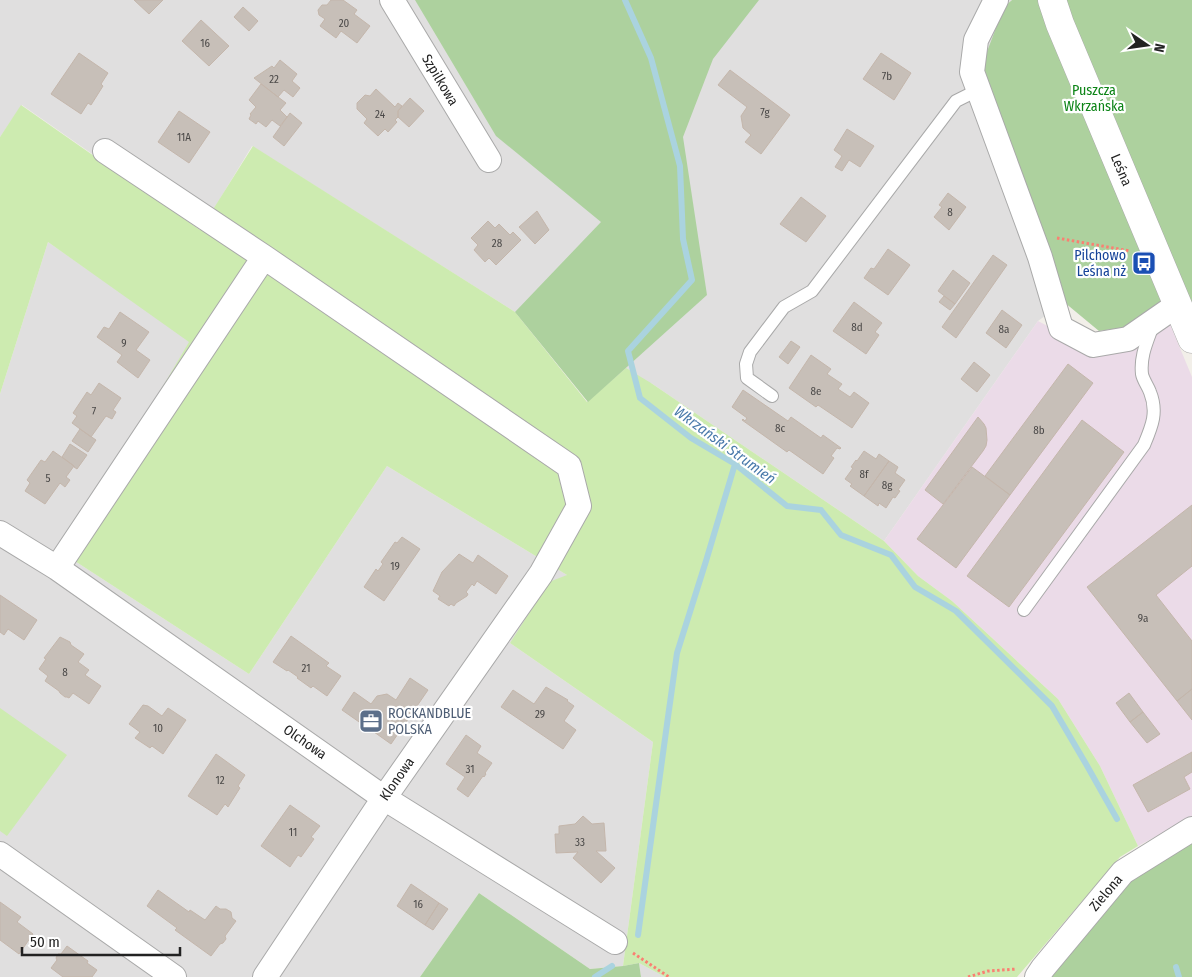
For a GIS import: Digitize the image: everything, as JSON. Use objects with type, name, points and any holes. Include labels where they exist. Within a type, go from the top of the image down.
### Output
[{"type":"street","name":"Szpilkowa","points":[[392,0],[489,160]]},
{"type":"street","points":[[996,0],[976,40],[972,72],[1032,233],[1061,328],[1093,345],[1128,339],[1166,312]]},
{"type":"street","name":"Leśna","points":[[1052,0],[1166,312],[1192,339]]},
{"type":"street","points":[[57,568],[264,257],[105,151]]},
{"type":"street","name":"Klonowa","points":[[264,257],[569,466],[579,506],[540,574],[384,798],[265,977]]},
{"type":"street","name":"Olchowa","points":[[0,533],[57,568],[384,798],[615,942]]},
{"type":"street","name":"Zielona","points":[[1040,972],[1123,872],[1192,829]]},
{"type":"street","points":[[0,854],[174,977]]},
{"type":"lane","points":[[772,396],[747,378],[746,364],[750,352],[784,307],[812,291],[956,100],[978,90]]},
{"type":"lane","points":[[1024,610],[1144,445],[1153,425],[1154,404],[1150,390],[1142,377],[1142,356],[1166,312]]},
{"type":"path","points":[[1032,233],[1134,252]]},
{"type":"path","points":[[615,942],[669,977]]},
{"type":"path","points":[[968,977],[988,971],[1040,972]]},
{"type":"shaded area","points":[[0,0],[1012,0],[1004,7],[1064,302],[1038,321],[884,541],[651,383],[588,402],[515,312],[252,146],[201,230],[22,105],[0,137]]},
{"type":"shaded area","points":[[48,242],[190,341],[64,554],[249,674],[387,466],[567,575],[510,643],[653,742],[623,966],[590,969],[479,893],[420,977],[0,977],[0,394]]},
{"type":"shaded area","points":[[1038,321],[1097,352],[1130,346],[1170,324],[1192,377],[1192,817],[1138,846],[1100,766],[1058,699],[952,601],[918,576],[884,541]]},
{"type":"shaded area","points":[[639,963],[665,977],[641,977]]},
{"type":"green space","points":[[415,0],[759,0],[713,59],[683,137],[707,295],[588,402],[515,312],[601,222],[496,136]]},
{"type":"green space","name":"Puszcza Wkrzańska","points":[[1012,0],[1192,0],[1192,310],[1127,327],[1099,331],[1064,302],[980,70],[1004,7]]},
{"type":"green space","points":[[21,105],[200,230],[253,146],[515,312],[587,402],[626,368],[651,383],[884,541],[918,576],[952,601],[1058,699],[1100,766],[1138,846],[1120,857],[1017,977],[665,977],[639,963],[623,966],[653,742],[510,643],[549,582],[567,575],[387,466],[249,674],[64,554],[189,342],[48,242],[0,394],[0,137]]},
{"type":"green space","points":[[0,708],[67,755],[7,836],[0,831]]},
{"type":"green space","points":[[1192,843],[1192,977],[1047,977],[1128,879]]},
{"type":"green space","points":[[479,893],[590,969],[639,963],[641,977],[420,977]]},
{"type":"building","points":[[134,0],[163,0],[149,14]]},
{"type":"building","points":[[331,0],[343,0],[357,10],[354,14],[370,26],[357,43],[341,31],[336,38],[320,26],[325,19],[319,15],[318,10],[322,5],[327,5]]},
{"type":"building","points":[[243,7],[258,21],[249,31],[234,17]]},
{"type":"building","points":[[201,20],[229,46],[209,66],[182,41]]},
{"type":"building","points":[[79,53],[108,73],[101,84],[103,86],[91,105],[88,103],[81,114],[51,94]]},
{"type":"building","points":[[881,53],[911,73],[894,100],[863,79]]},
{"type":"building","points":[[280,60],[297,74],[292,81],[300,88],[293,97],[284,90],[278,97],[254,78],[272,66],[274,68]]},
{"type":"building","points":[[730,70],[790,115],[761,154],[745,142],[751,135],[743,128],[741,116],[747,107],[718,85]]},
{"type":"building","points":[[261,84],[286,103],[280,110],[287,117],[280,126],[272,120],[266,127],[258,121],[256,124],[249,119],[250,114],[256,107],[249,100]]},
{"type":"building","points":[[376,89],[395,107],[398,103],[402,106],[395,120],[397,122],[388,132],[385,129],[378,136],[364,123],[367,119],[357,109],[357,103],[365,95],[370,96]]},
{"type":"building","points":[[410,98],[424,111],[409,127],[398,117],[398,111]]},
{"type":"building","points":[[179,111],[210,132],[189,163],[158,142]]},
{"type":"building","points":[[290,113],[302,123],[284,146],[273,137]]},
{"type":"building","points":[[847,129],[874,146],[860,167],[849,160],[842,171],[835,167],[842,156],[834,150]]},
{"type":"building","points":[[948,193],[966,207],[949,230],[934,217],[942,207],[939,205]]},
{"type":"building","points":[[801,197],[826,216],[806,242],[780,224]]},
{"type":"building","points":[[537,211],[549,230],[535,244],[519,227]]},
{"type":"building","points":[[488,221],[495,228],[499,224],[510,235],[513,232],[521,240],[496,265],[489,258],[485,262],[474,250],[478,245],[471,238]]},
{"type":"building","points":[[888,249],[910,265],[888,295],[864,278],[871,268],[874,269]]},
{"type":"building","points":[[993,255],[1007,265],[956,338],[942,327]]},
{"type":"building","points":[[953,270],[970,283],[955,304],[938,291]]},
{"type":"building","points":[[944,296],[955,304],[950,310],[939,302]]},
{"type":"building","points":[[854,302],[882,323],[875,332],[879,335],[866,354],[833,331]]},
{"type":"building","points":[[1002,310],[1022,325],[1006,348],[986,333]]},
{"type":"building","points":[[120,312],[149,332],[136,350],[150,360],[138,378],[117,362],[122,355],[97,337],[104,327],[109,329]]},
{"type":"building","points":[[791,341],[800,347],[788,364],[779,357]]},
{"type":"building","points":[[811,355],[831,369],[827,374],[842,384],[838,389],[850,397],[854,392],[869,403],[852,428],[818,405],[816,407],[789,388]]},
{"type":"building","points":[[974,362],[990,375],[977,392],[961,379]]},
{"type":"building","points":[[1068,364],[1093,383],[1010,495],[985,476]]},
{"type":"building","points":[[99,383],[121,398],[113,410],[116,412],[112,419],[106,416],[91,437],[72,423],[77,416],[73,413],[87,392],[91,395]]},
{"type":"building","points":[[743,390],[788,421],[791,417],[821,438],[823,435],[841,448],[837,448],[831,456],[834,458],[823,474],[789,450],[787,452],[742,420],[745,421],[747,418],[732,407]]},
{"type":"building","points":[[978,417],[986,428],[986,446],[943,504],[925,490]]},
{"type":"building","points":[[1082,420],[1124,452],[1009,607],[967,576]]},
{"type":"building","points":[[80,429],[96,440],[88,452],[72,441]]},
{"type":"building","points":[[70,444],[87,455],[77,469],[62,457]]},
{"type":"building","points":[[53,451],[74,466],[66,477],[70,480],[65,487],[60,483],[45,504],[25,491],[30,483],[27,480],[41,460],[45,462]]},
{"type":"building","points":[[864,451],[876,459],[879,454],[889,461],[864,496],[850,486],[852,484],[845,479],[853,468],[851,467]]},
{"type":"building","points":[[889,461],[898,467],[895,473],[905,480],[898,490],[900,491],[895,498],[893,497],[886,508],[879,503],[878,506],[864,496]]},
{"type":"building","points":[[972,467],[1010,495],[956,568],[917,539]]},
{"type":"building","points":[[1192,505],[1192,566],[1156,595],[1192,641],[1192,689],[1177,701],[1087,587]]},
{"type":"building","points":[[402,537],[420,549],[384,601],[364,587],[376,569],[378,571],[383,564],[381,562],[395,542],[397,543]]},
{"type":"building","points":[[459,554],[473,563],[478,555],[508,576],[496,594],[477,581],[466,592],[467,596],[454,606],[451,604],[449,606],[438,599],[440,596],[433,591],[442,572]]},
{"type":"building","points":[[0,595],[37,620],[24,640],[8,629],[4,635],[0,632]]},
{"type":"building","points":[[291,636],[329,663],[326,666],[341,676],[327,696],[313,686],[311,688],[288,670],[273,662]]},
{"type":"building","points":[[60,637],[70,642],[71,645],[84,654],[78,662],[89,670],[85,675],[101,686],[89,704],[73,693],[69,698],[65,697],[45,681],[48,676],[39,669],[46,659],[44,658]]},
{"type":"building","points":[[410,678],[428,690],[391,744],[367,727],[369,724],[365,721],[362,724],[342,710],[354,692],[371,704],[377,696],[387,694],[396,700]]},
{"type":"building","points":[[546,687],[568,700],[574,706],[564,721],[576,730],[563,749],[501,707],[513,690],[534,704]]},
{"type":"building","points":[[1192,689],[1192,720],[1177,701]]},
{"type":"building","points":[[1129,693],[1143,712],[1130,722],[1116,703]]},
{"type":"building","points":[[143,705],[148,706],[162,716],[168,708],[186,720],[163,754],[135,738],[140,732],[129,724]]},
{"type":"building","points":[[1143,712],[1160,734],[1147,743],[1130,722]]},
{"type":"building","points":[[466,735],[481,746],[477,753],[492,763],[484,777],[468,797],[457,789],[465,777],[446,764]]},
{"type":"building","points":[[1192,752],[1192,772],[1184,777],[1190,789],[1148,812],[1133,785]]},
{"type":"building","points":[[216,754],[245,775],[238,786],[240,788],[228,807],[225,804],[217,815],[188,796]]},
{"type":"building","points":[[290,805],[320,826],[311,837],[314,839],[301,857],[298,855],[290,867],[261,846]]},
{"type":"building","points":[[583,816],[592,824],[604,823],[606,851],[596,851],[615,868],[601,883],[573,858],[578,852],[556,853],[555,834],[559,834],[559,826],[575,824]]},
{"type":"building","points":[[411,884],[439,903],[425,925],[397,906]]},
{"type":"building","points":[[158,890],[189,912],[190,910],[205,920],[216,906],[231,912],[232,918],[236,921],[225,936],[226,939],[211,956],[175,930],[177,928],[147,906]]},
{"type":"building","points":[[0,902],[21,917],[17,922],[33,934],[19,954],[0,940]]},
{"type":"building","points":[[439,903],[448,909],[433,930],[425,925]]},
{"type":"building","points":[[67,946],[97,970],[92,977],[63,977],[51,968],[57,960],[58,954],[61,954]]},
{"type":"waterway","name":"Wkrzański Strumień","points":[[625,0],[651,58],[680,166],[683,239],[692,280],[628,351],[640,398],[691,438],[735,464],[787,506],[821,510],[841,535],[891,555],[915,587],[956,611],[1052,706],[1117,819]]},
{"type":"waterway","points":[[638,935],[677,653],[735,464]]},
{"type":"waterway","points":[[595,977],[612,966]]},
{"type":"waterway","name":"Wkrzański Strumień","points":[[1176,967],[1179,977]]},
{"type":"place","name":"Pilchowo Leśna nż","points":[[1144,263]]},
{"type":"place","name":"ROCKANDBLUE POLSKA","points":[[371,721]]}]
